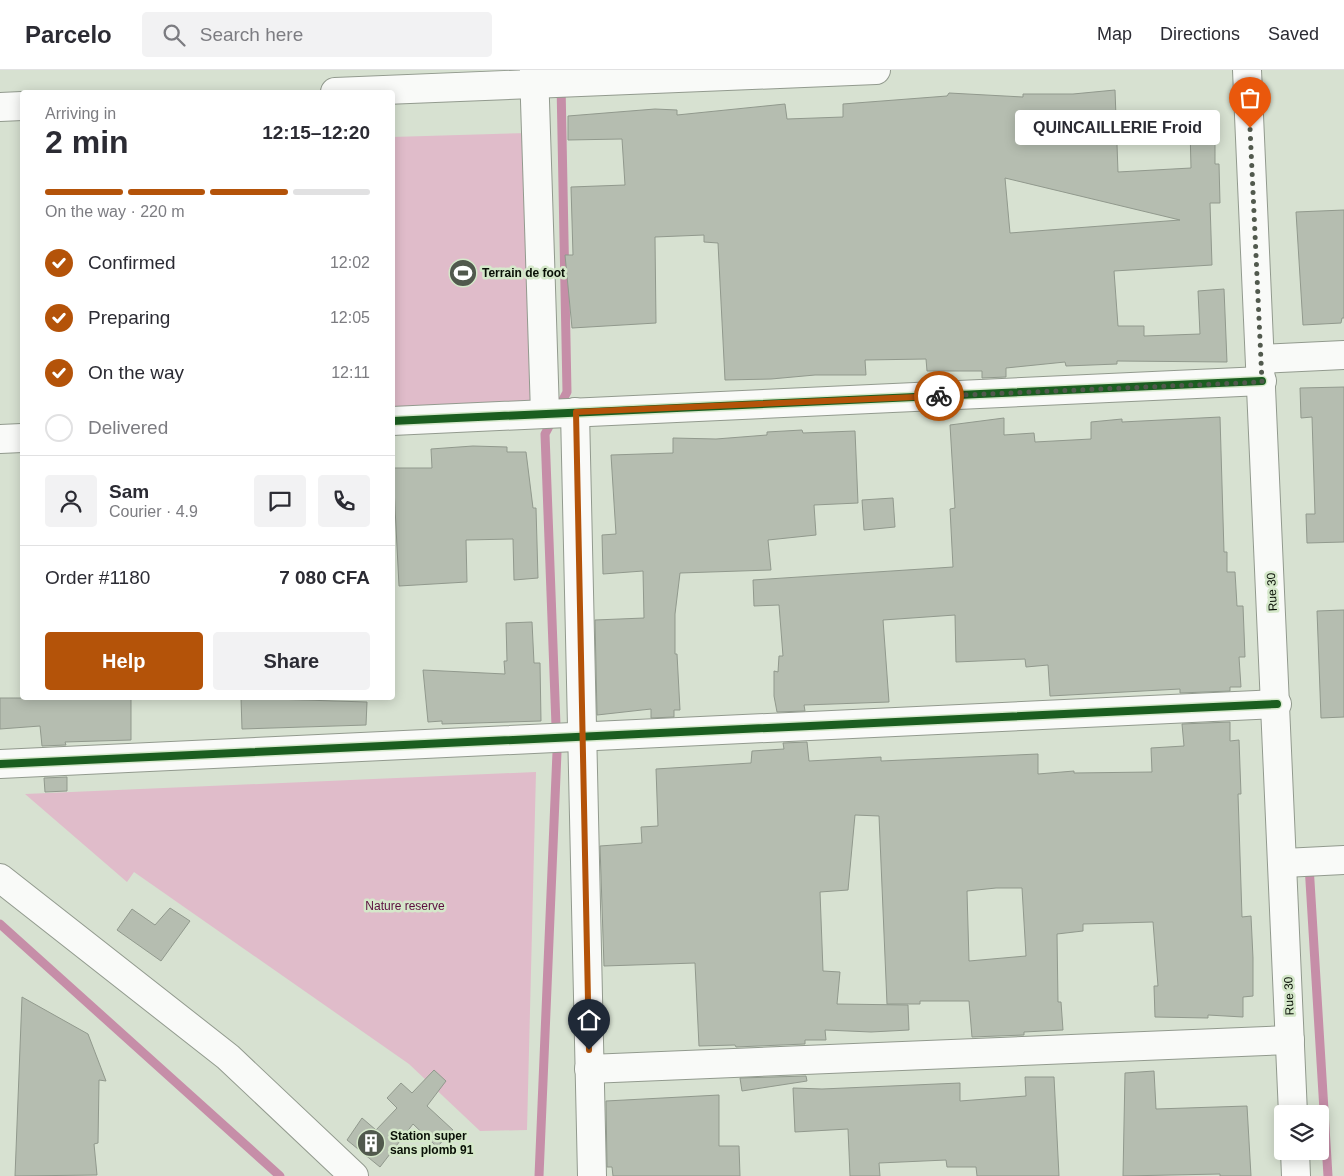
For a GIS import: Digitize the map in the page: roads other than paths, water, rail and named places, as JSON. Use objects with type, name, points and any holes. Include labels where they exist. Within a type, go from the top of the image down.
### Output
[{"type":"street","points":[[371,90],[550,80],[876,70]]},
{"type":"street","name":"Rue 30","points":[[1247,70],[1277,704],[1293,1105]]},
{"type":"street","points":[[550,80],[567,736],[589,1069],[592,1176]]},
{"type":"street","points":[[0,107],[20,106]]},
{"type":"street","points":[[395,420],[559,413],[1262,370],[1344,355]]},
{"type":"street","points":[[0,439],[20,438]]},
{"type":"street","points":[[0,764],[1277,704]]},
{"type":"street","points":[[1284,863],[1344,860]]},
{"type":"street","points":[[0,878],[228,1057],[354,1176]]},
{"type":"street","points":[[589,1069],[1290,1040]]},
{"type":"street","points":[[1295,1160],[1296,1176]]},
{"type":"waterway","points":[[539,1176],[557,752],[545,434],[567,392],[561,84]]},
{"type":"waterway","points":[[1309,865],[1328,1176]]},
{"type":"waterway","points":[[0,924],[280,1176]]},
{"type":"place","name":"QUINCAILLERIE Froid","points":[[1250,128]]},
{"type":"place","name":"Terrain de foot","points":[[463,273]]},
{"type":"place","name":"Station super sans plomb 91","points":[[371,1143]]},
{"type":"park label","name":"Nature reserve","points":[[405,906]]}]
